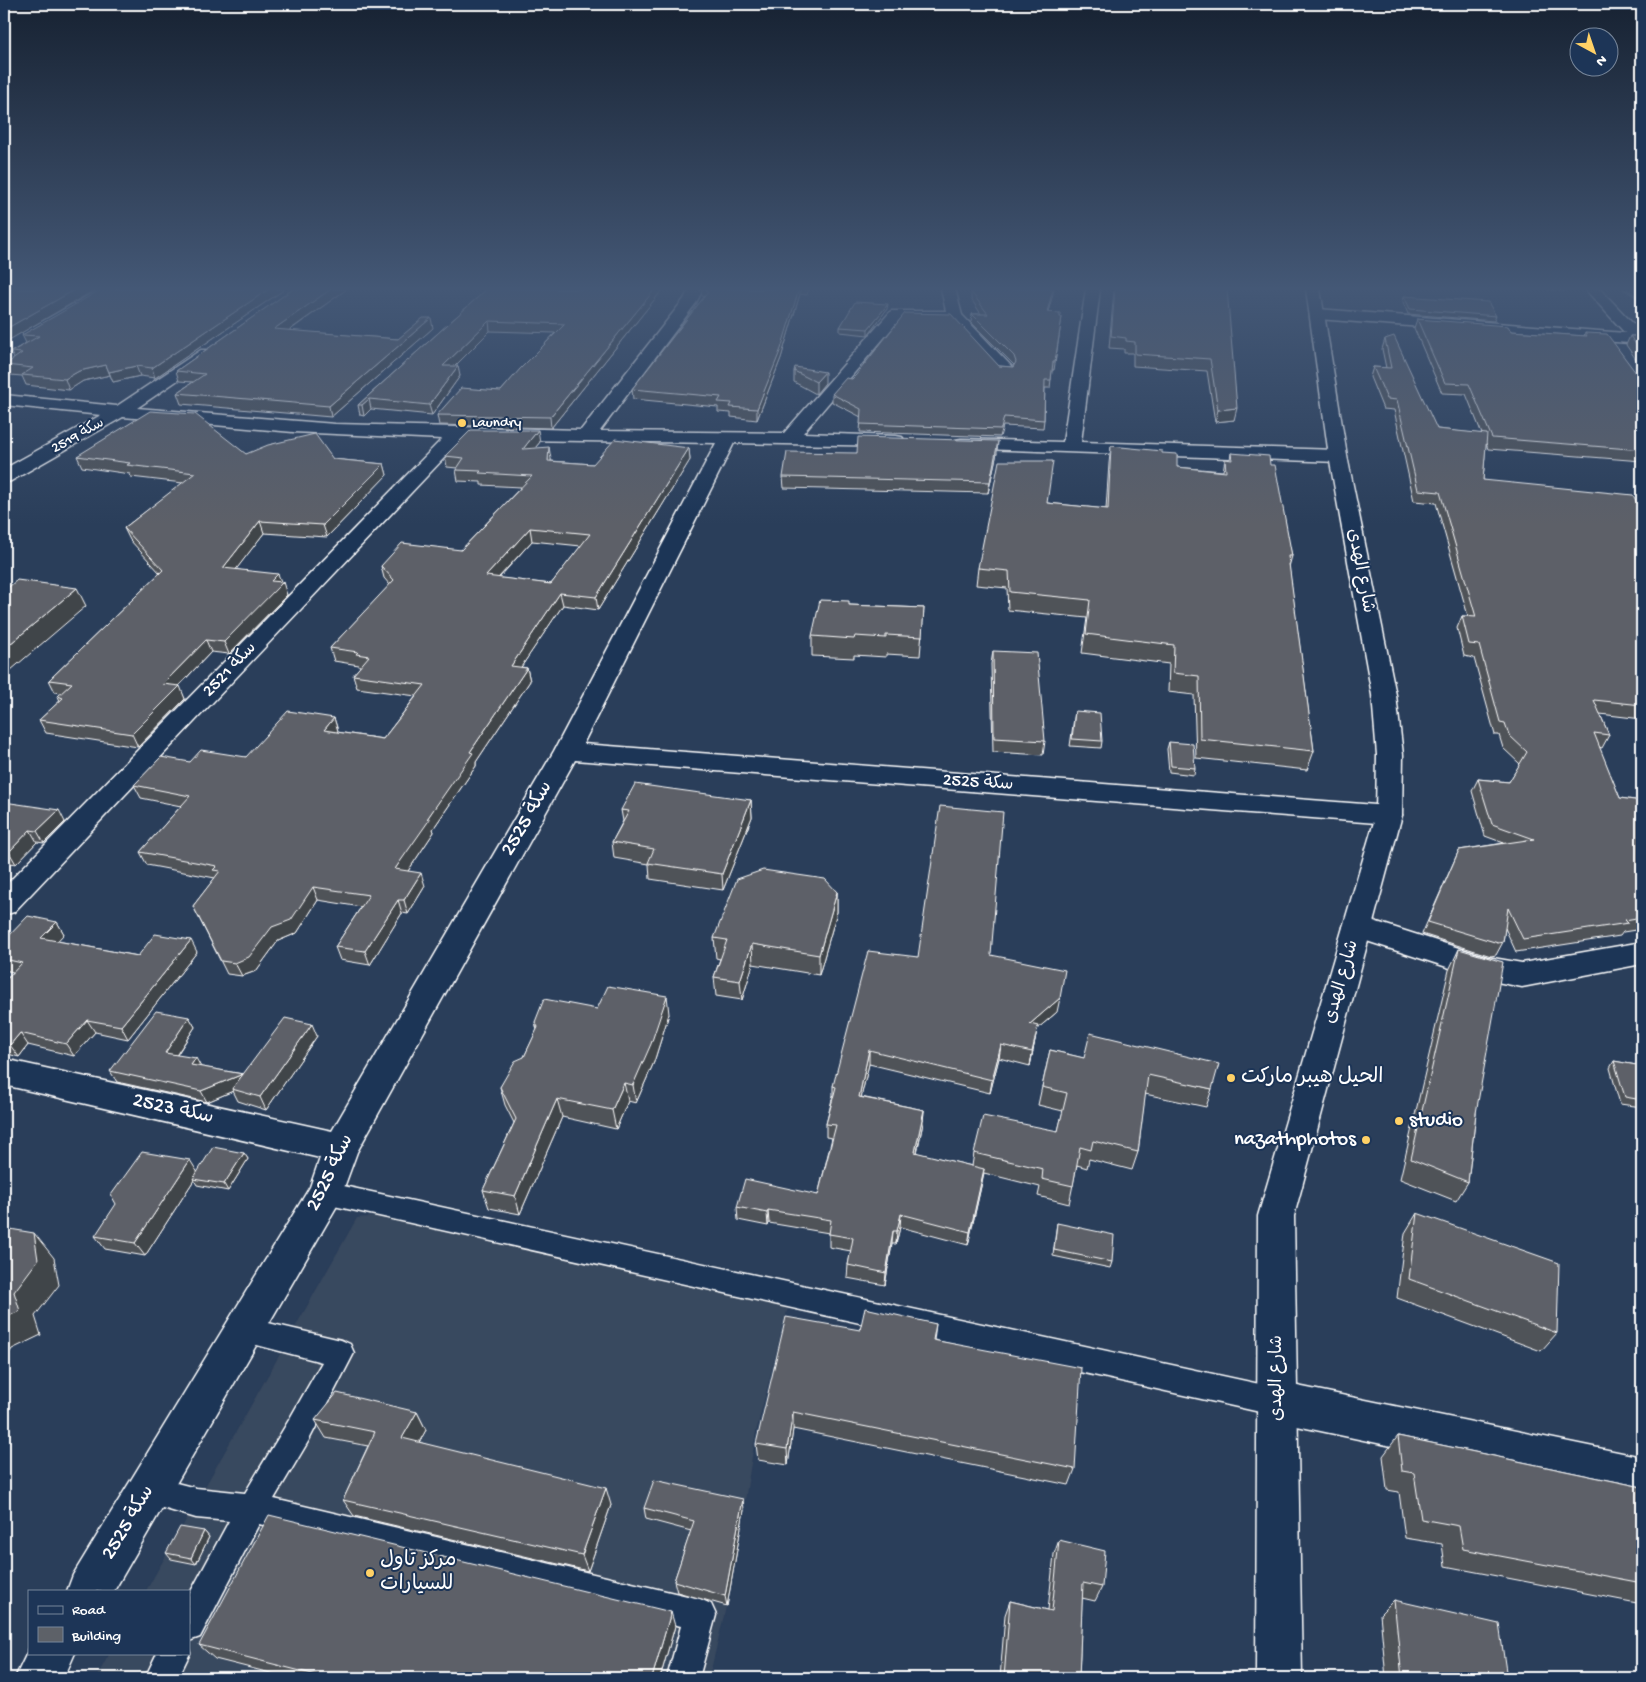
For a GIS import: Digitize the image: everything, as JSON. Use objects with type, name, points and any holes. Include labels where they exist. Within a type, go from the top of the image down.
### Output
[{"type":"street","name":"سكة 2519","points":[[4,477],[120,412],[185,367]]},
{"type":"street","points":[[587,435],[639,367]]},
{"type":"street","points":[[790,437],[850,367]]},
{"type":"street","points":[[1072,448],[1083,367]]},
{"type":"street","name":"شارع الهدى","points":[[1279,1678],[1276,1216],[1389,815],[1390,755],[1384,695],[1338,456],[1325,367]]},
{"type":"street","points":[[4,400],[120,412],[332,429],[456,434],[728,438],[790,437],[916,442]]},
{"type":"street","points":[[332,429],[347,417]]},
{"type":"street","name":"سكة 2521","points":[[4,905],[14,883],[456,434]]},
{"type":"street","name":"سكة 2525","points":[[91,1590],[325,1193],[341,1148],[567,751],[728,438]]},
{"type":"street","points":[[946,443],[1338,456]]},
{"type":"street","name":"سكة 2525","points":[[567,751],[1389,815]]},
{"type":"street","points":[[1358,927],[1487,968],[1522,975],[1642,953]]},
{"type":"street","name":"سكة 2523","points":[[4,1072],[341,1148]]},
{"type":"street","points":[[1278,1402],[1642,1478]]},
{"type":"street","points":[[38,1678],[51,1654]]},
{"type":"lane","points":[[325,1193],[1278,1402]]},
{"type":"lane","points":[[190,1624],[252,1508],[299,1430],[341,1353],[243,1330]]},
{"type":"lane","points":[[149,1491],[196,1503],[252,1508],[700,1615],[683,1678]]},
{"type":"lane","points":[[161,1678],[173,1654]]},
{"type":"shaded area","name":"مركز تاول للسيارات","points":[[384,1216],[788,1307],[756,1432],[732,1582],[709,1678],[96,1678],[109,1654],[190,1654],[190,1590],[147,1590],[357,1218]]},
{"type":"building","points":[[28,367],[95,367],[79,371],[65,379],[22,375],[33,368]]},
{"type":"building","points":[[107,367],[129,367],[109,372]]},
{"type":"building","points":[[181,367],[374,367],[329,406],[177,393],[205,374],[176,371]]},
{"type":"building","points":[[400,367],[457,367],[429,405],[369,399],[362,405],[358,405]]},
{"type":"building","points":[[591,367],[550,417],[437,415],[461,388],[501,391],[520,369]]},
{"type":"building","points":[[649,367],[774,367],[757,409],[730,407],[732,403],[718,402],[721,397],[632,389]]},
{"type":"building","points":[[795,367],[798,367],[825,372],[816,382],[794,371]]},
{"type":"building","points":[[862,367],[1052,367],[1051,380],[1045,380],[1044,420],[1004,417],[1001,429],[860,424],[861,409],[832,394],[846,378],[852,379]]},
{"type":"building","points":[[1211,367],[1234,367],[1237,408],[1218,410]]},
{"type":"building","points":[[1373,367],[1409,367],[1437,429],[1487,434],[1483,480],[1633,495],[1642,512],[1642,705],[1594,700],[1609,735],[1594,733],[1620,798],[1642,801],[1642,917],[1625,920],[1628,923],[1523,939],[1508,908],[1503,942],[1498,943],[1428,922],[1459,850],[1534,839],[1492,824],[1478,779],[1509,782],[1527,752],[1509,735],[1505,723],[1500,722],[1479,645],[1469,644],[1462,616],[1476,617],[1440,492],[1418,490],[1397,400],[1387,399]]},
{"type":"building","points":[[1438,367],[1632,367],[1642,378],[1642,450],[1492,438],[1469,384],[1445,383]]},
{"type":"building","points":[[150,411],[195,414],[246,454],[268,445],[315,434],[333,459],[384,464],[323,525],[260,521],[223,568],[278,574],[271,581],[283,582],[224,642],[206,640],[163,684],[180,686],[132,734],[39,720],[63,698],[58,696],[72,683],[49,680],[163,570],[124,528],[195,473],[127,465],[130,463],[77,456]]},
{"type":"building","points":[[471,430],[538,430],[523,449],[549,447],[548,461],[593,464],[615,439],[689,448],[596,597],[560,593],[511,666],[527,668],[470,752],[473,753],[427,819],[430,819],[395,869],[421,873],[404,900],[398,900],[365,951],[335,947],[369,895],[313,887],[291,920],[272,927],[249,957],[235,963],[221,961],[193,906],[220,871],[213,870],[217,866],[140,852],[190,796],[134,785],[161,757],[190,762],[201,750],[246,757],[288,711],[334,718],[324,730],[383,739],[425,685],[353,675],[369,656],[356,654],[358,652],[330,648],[394,580],[381,566],[402,543],[461,550],[532,476],[456,470],[464,458],[445,456]],"holes":[[[530,528],[590,534],[551,584],[486,576]]]},
{"type":"building","points":[[858,437],[998,441],[990,482],[783,477],[787,452],[857,453]]},
{"type":"building","points":[[1111,446],[1177,454],[1177,467],[1226,472],[1225,459],[1232,460],[1231,453],[1269,456],[1270,465],[1275,465],[1292,556],[1288,556],[1314,751],[1200,739],[1199,676],[1173,673],[1174,645],[1086,634],[1090,600],[1010,592],[1009,571],[978,568],[999,461],[1053,461],[1047,503],[1108,509]]},
{"type":"building","points":[[17,580],[77,588],[4,649],[4,591]]},
{"type":"building","points":[[820,600],[849,601],[849,605],[924,608],[922,637],[886,635],[886,638],[855,636],[854,639],[812,636]]},
{"type":"building","points":[[993,651],[1037,653],[1045,741],[994,738]]},
{"type":"building","points":[[1075,711],[1100,713],[1102,741],[1072,739]]},
{"type":"building","points":[[1169,742],[1193,744],[1195,768],[1171,766]]},
{"type":"building","points":[[635,784],[751,800],[722,874],[648,863],[654,849],[612,842],[629,811],[621,810]]},
{"type":"building","points":[[4,802],[59,810],[37,831],[30,830],[9,852],[4,851]]},
{"type":"building","points":[[940,806],[1003,812],[991,955],[1065,970],[1060,998],[1030,1024],[1038,1026],[1032,1052],[1001,1045],[992,1080],[869,1050],[859,1097],[924,1110],[915,1152],[984,1169],[970,1232],[901,1214],[897,1231],[893,1231],[886,1273],[848,1265],[853,1238],[829,1234],[831,1220],[768,1210],[767,1213],[737,1207],[745,1179],[818,1195],[836,1125],[826,1124],[836,1087],[833,1086],[868,951],[918,957]]},
{"type":"building","points":[[763,870],[825,879],[837,892],[819,955],[752,944],[740,981],[714,977],[727,940],[714,938],[737,879]]},
{"type":"building","points":[[28,916],[57,922],[41,938],[138,956],[155,934],[191,940],[121,1026],[87,1020],[66,1044],[20,1033],[10,1045],[4,1043],[4,982],[22,963],[4,959],[4,941]]},
{"type":"building","points":[[1459,949],[1503,962],[1476,1113],[1468,1182],[1411,1159]]},
{"type":"building","points":[[608,986],[667,996],[651,1044],[633,1085],[624,1083],[612,1110],[557,1099],[515,1196],[483,1190],[516,1119],[500,1087],[515,1061],[524,1057],[538,1027],[535,1022],[544,999],[597,1009]]},
{"type":"building","points":[[156,1011],[189,1017],[165,1053],[196,1058],[191,1065],[243,1074],[201,1091],[110,1071]]},
{"type":"building","points":[[285,1018],[312,1024],[260,1097],[232,1089]]},
{"type":"building","points":[[1090,1033],[1219,1064],[1212,1089],[1148,1075],[1138,1152],[1093,1141],[1091,1150],[1080,1147],[1073,1186],[1042,1179],[1043,1169],[974,1153],[983,1116],[1058,1131],[1067,1093],[1042,1087],[1050,1050],[1084,1058]]},
{"type":"building","points":[[1614,1061],[1642,1066],[1642,1100],[1625,1097]]},
{"type":"building","points":[[213,1147],[244,1153],[224,1184],[193,1179]]},
{"type":"building","points":[[142,1152],[190,1160],[135,1243],[95,1236],[116,1204],[111,1195]]},
{"type":"building","points":[[1417,1213],[1559,1263],[1557,1333],[1409,1279]]},
{"type":"building","points":[[1057,1223],[1114,1235],[1112,1262],[1054,1250]]},
{"type":"building","points":[[4,1228],[34,1233],[38,1260],[14,1292],[20,1311],[4,1318]]},
{"type":"building","points":[[865,1308],[936,1324],[933,1340],[1081,1368],[1075,1469],[793,1412],[787,1449],[756,1444],[786,1317],[860,1330]]},
{"type":"building","points":[[337,1393],[417,1412],[402,1438],[606,1488],[582,1555],[343,1500],[375,1432],[315,1420]]},
{"type":"building","points":[[1398,1436],[1642,1487],[1642,1583],[1463,1549],[1459,1526],[1421,1519],[1414,1473],[1402,1471]]},
{"type":"building","points":[[654,1480],[743,1499],[725,1596],[674,1581],[694,1521],[644,1508]]},
{"type":"building","name":"مركز تاول للسيارات","points":[[269,1515],[671,1612],[652,1678],[319,1678],[320,1676],[199,1645]]},
{"type":"building","points":[[180,1527],[204,1531],[191,1558],[166,1553]]},
{"type":"building","points":[[1059,1540],[1105,1551],[1102,1587],[1083,1583],[1079,1678],[1004,1678],[1010,1601],[1052,1611]]},
{"type":"building","points":[[1394,1600],[1499,1624],[1507,1678],[1402,1678]]},
{"type":"place","name":"Laundry","points":[[462,423]]},
{"type":"place","name":"الحيل هيبر ماركت","points":[[1231,1078]]},
{"type":"place","name":"studio","points":[[1399,1121]]},
{"type":"place","name":"nazathphotos","points":[[1366,1140]]},
{"type":"place","name":"مركز تاول للسيارات","points":[[370,1573]]}]
